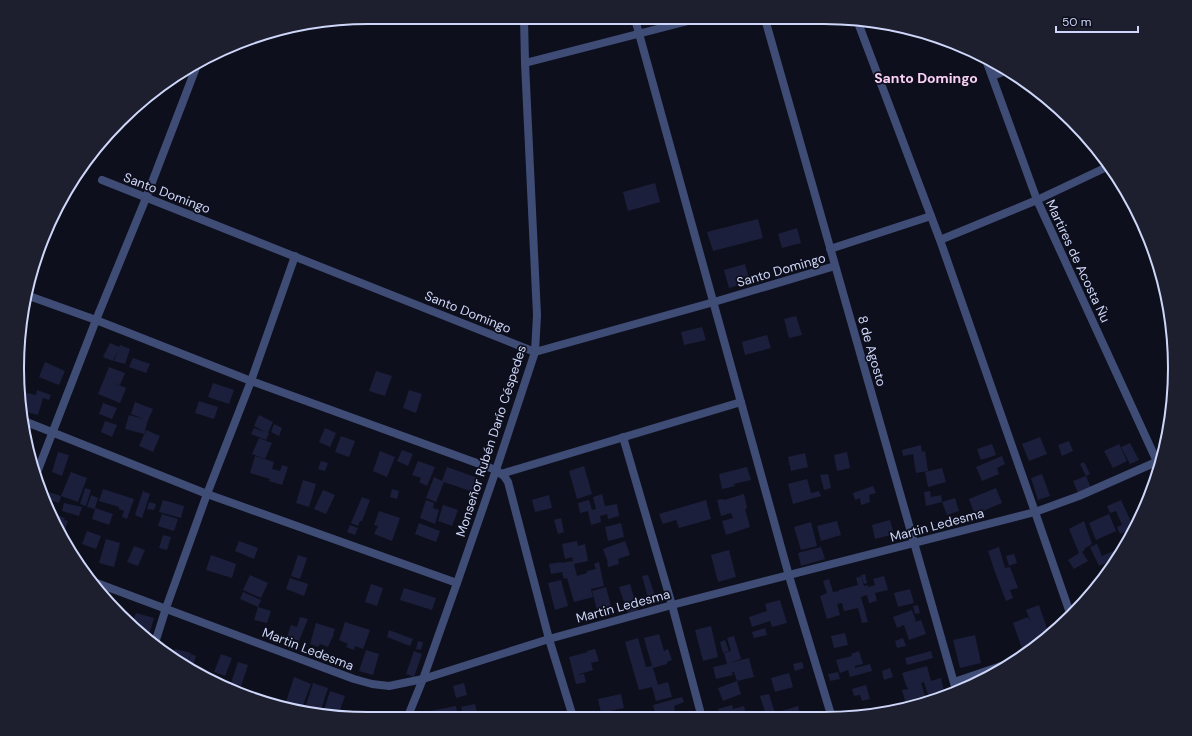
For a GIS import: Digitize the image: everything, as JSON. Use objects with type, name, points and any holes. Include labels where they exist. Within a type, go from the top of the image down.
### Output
[{"type":"street","name":"Monseñor Rubén Darío Céspedes","points":[[410,712],[498,472],[535,352],[537,315],[524,24]]},
{"type":"street","points":[[636,24],[789,576],[830,712]]},
{"type":"street","points":[[525,63],[676,24]]},
{"type":"street","name":"8 de Agosto","points":[[767,24],[955,686]]},
{"type":"street","points":[[860,26],[940,240],[1069,609]]},
{"type":"street","name":"Martires de Acosta Ñu","points":[[988,66],[1037,200],[1156,455]]},
{"type":"street","points":[[39,467],[96,320],[146,198],[194,71]]},
{"type":"street","points":[[992,76],[1001,73]]},
{"type":"street","points":[[940,240],[1037,200],[1104,168]]},
{"type":"street","name":"Santo Domingo","points":[[102,180],[535,352],[836,266]]},
{"type":"street","points":[[830,249],[931,216]]},
{"type":"street","points":[[156,639],[207,494],[251,381],[295,256]]},
{"type":"street","points":[[32,297],[96,320],[251,381],[498,472],[504,476],[508,482],[549,639],[571,712]]},
{"type":"street","points":[[498,472],[741,402]]},
{"type":"street","points":[[29,423],[207,494],[457,584]]},
{"type":"street","points":[[623,437],[672,605],[700,712]]},
{"type":"street","name":"Martin Ledesma","points":[[101,584],[354,679],[372,684],[389,686],[422,679],[549,639],[672,605],[1036,512],[1154,466]]},
{"type":"street","points":[[955,686],[967,681]]},
{"type":"building","points":[[655,183],[660,202],[628,211],[623,192]]},
{"type":"building","points":[[758,219],[763,238],[713,251],[707,232]]},
{"type":"building","points":[[797,228],[801,243],[782,248],[778,234]]},
{"type":"building","points":[[745,264],[750,282],[729,288],[724,270]]},
{"type":"building","points":[[796,316],[802,335],[789,338],[784,319]]},
{"type":"building","points":[[702,327],[706,340],[684,345],[681,332]]},
{"type":"building","points":[[767,335],[771,348],[745,355],[742,342]]},
{"type":"building","points":[[110,343],[119,347],[120,345],[130,349],[125,364],[114,361],[118,350],[113,361],[103,357]]},
{"type":"building","points":[[133,358],[150,364],[146,373],[129,367]]},
{"type":"building","points":[[45,362],[65,371],[59,385],[39,377]]},
{"type":"building","points":[[109,367],[125,373],[120,385],[112,382],[126,388],[120,403],[98,394]]},
{"type":"building","points":[[376,371],[392,376],[385,396],[369,391]]},
{"type":"building","points":[[213,383],[234,390],[229,404],[208,397]]},
{"type":"building","points":[[37,390],[51,395],[49,400],[43,398],[38,415],[27,412],[25,392],[36,395]]},
{"type":"building","points":[[409,390],[422,394],[416,413],[403,408]]},
{"type":"building","points":[[199,401],[218,407],[214,419],[195,413]]},
{"type":"building","points":[[135,402],[153,409],[144,434],[125,429],[129,415],[144,419],[131,414]]},
{"type":"building","points":[[103,403],[117,408],[112,419],[99,414]]},
{"type":"building","points":[[259,415],[273,422],[266,440],[251,434],[254,428],[265,432],[254,426]]},
{"type":"building","points":[[105,421],[117,425],[112,437],[101,432]]},
{"type":"building","points":[[274,424],[282,428],[279,436],[271,432]]},
{"type":"building","points":[[325,428],[336,433],[330,447],[319,442]]},
{"type":"building","points":[[146,430],[160,436],[153,452],[139,446]]},
{"type":"building","points":[[341,436],[355,441],[349,457],[335,452]]},
{"type":"building","points":[[1040,437],[1047,454],[1029,461],[1022,444]]},
{"type":"building","points":[[259,438],[272,443],[265,459],[252,454]]},
{"type":"building","points":[[1069,441],[1073,451],[1062,456],[1058,445]]},
{"type":"building","points":[[1130,443],[1139,460],[1130,464],[1121,447]]},
{"type":"building","points":[[992,444],[996,455],[981,460],[977,449]]},
{"type":"building","points":[[1119,444],[1127,461],[1113,468],[1104,451]]},
{"type":"building","points":[[921,445],[922,452],[925,451],[928,471],[916,473],[913,454],[903,456],[902,450]]},
{"type":"building","points":[[402,450],[413,454],[408,466],[397,461]]},
{"type":"building","points":[[380,451],[395,457],[387,477],[373,471]]},
{"type":"building","points":[[58,452],[69,455],[62,476],[52,472]]},
{"type":"building","points":[[847,452],[850,468],[837,471],[834,455]]},
{"type":"building","points":[[805,453],[808,467],[791,471],[788,457]]},
{"type":"building","points":[[255,456],[274,462],[272,469],[280,471],[282,465],[288,467],[282,485],[269,481],[270,479],[250,473]]},
{"type":"building","points":[[1002,456],[1005,464],[997,468],[999,474],[982,481],[976,467]]},
{"type":"building","points":[[321,461],[328,463],[325,471],[318,469]]},
{"type":"building","points":[[418,461],[435,467],[427,486],[419,482],[421,478],[412,475]]},
{"type":"building","points":[[1084,462],[1090,474],[1086,476],[1080,464]]},
{"type":"building","points":[[584,466],[592,494],[577,499],[569,471]]},
{"type":"building","points":[[447,467],[478,478],[473,492],[444,482],[436,502],[426,498],[434,477],[442,481]]},
{"type":"building","points":[[747,467],[751,480],[734,484],[735,486],[722,489],[719,474]]},
{"type":"building","points":[[942,468],[946,482],[928,487],[925,472]]},
{"type":"building","points":[[71,472],[87,478],[78,502],[61,496]]},
{"type":"building","points":[[828,474],[831,488],[824,490],[820,475]]},
{"type":"building","points":[[1042,474],[1050,496],[1038,500],[1031,478]]},
{"type":"building","points":[[1086,476],[1092,490],[1079,495],[1073,481]]},
{"type":"building","points":[[807,479],[811,493],[819,491],[821,496],[793,504],[788,484]]},
{"type":"building","points":[[303,480],[316,484],[309,507],[296,503]]},
{"type":"building","points":[[873,486],[876,493],[869,495],[870,502],[861,505],[860,498],[855,500],[853,493]]},
{"type":"building","points":[[85,488],[91,490],[86,506],[80,504]]},
{"type":"building","points":[[996,488],[1002,503],[983,511],[980,505],[983,512],[975,515],[969,499]]},
{"type":"building","points":[[103,489],[134,499],[127,519],[122,517],[124,511],[119,509],[119,507],[99,501]]},
{"type":"building","points":[[392,489],[399,491],[397,499],[390,497]]},
{"type":"building","points":[[323,490],[335,495],[326,514],[314,509]]},
{"type":"building","points":[[143,491],[150,494],[142,518],[135,515]]},
{"type":"building","points":[[930,491],[931,497],[941,495],[942,502],[926,506],[924,492]]},
{"type":"building","points":[[47,492],[61,496],[59,503],[50,500]]},
{"type":"building","points":[[602,494],[605,506],[617,504],[619,516],[608,519],[607,514],[600,516],[601,522],[591,525],[588,511],[580,513],[578,503],[589,500],[592,510],[596,509],[593,497]]},
{"type":"building","points":[[744,494],[747,508],[745,509],[750,527],[726,535],[722,521],[733,518],[731,513],[721,516],[717,500],[724,500]]},
{"type":"building","points":[[91,495],[98,498],[95,508],[113,514],[109,525],[92,519],[95,509],[87,507]]},
{"type":"building","points":[[549,495],[552,508],[535,512],[532,500]]},
{"type":"building","points":[[362,497],[370,500],[362,521],[360,521],[358,526],[351,523]]},
{"type":"building","points":[[955,498],[959,511],[947,515],[942,502]]},
{"type":"building","points":[[163,500],[184,506],[181,518],[159,512]]},
{"type":"building","points":[[426,500],[434,503],[433,508],[439,510],[435,524],[420,518]]},
{"type":"building","points":[[706,500],[711,519],[679,528],[676,520],[663,524],[659,514]]},
{"type":"building","points":[[1121,500],[1132,523],[1127,531],[1120,534],[1117,527],[1122,525],[1116,511],[1110,513],[1107,506]]},
{"type":"building","points":[[149,502],[156,504],[154,510],[147,509]]},
{"type":"building","points":[[64,503],[82,507],[79,516],[62,511]]},
{"type":"building","points":[[443,505],[458,510],[452,526],[438,521]]},
{"type":"building","points":[[379,511],[400,518],[392,541],[374,534],[378,526],[374,525]]},
{"type":"building","points":[[162,514],[178,519],[174,531],[158,526]]},
{"type":"building","points":[[1109,514],[1116,531],[1096,540],[1089,523]]},
{"type":"building","points":[[57,515],[65,518],[64,520],[68,521],[65,530]]},
{"type":"building","points":[[561,518],[564,532],[558,534],[554,520]]},
{"type":"building","points":[[890,520],[894,534],[875,539],[872,525]]},
{"type":"building","points":[[837,521],[841,535],[821,541],[817,526]]},
{"type":"building","points":[[1084,521],[1092,544],[1082,552],[1088,561],[1074,569],[1068,560],[1079,553],[1069,529]]},
{"type":"building","points":[[811,522],[817,546],[801,550],[794,527]]},
{"type":"building","points":[[419,523],[440,531],[436,542],[415,534]]},
{"type":"building","points":[[621,523],[624,537],[608,541],[605,527]]},
{"type":"building","points":[[350,525],[358,528],[355,535],[347,532]]},
{"type":"building","points":[[87,531],[101,536],[96,549],[82,544]]},
{"type":"building","points":[[163,535],[171,537],[167,550],[159,548]]},
{"type":"building","points":[[106,539],[120,543],[114,567],[99,563]]},
{"type":"building","points":[[239,541],[258,548],[254,559],[235,551]]},
{"type":"building","points":[[577,541],[578,546],[585,544],[588,561],[574,564],[577,576],[587,573],[587,571],[596,569],[594,564],[599,562],[604,586],[591,589],[593,597],[574,602],[567,578],[564,579],[563,572],[551,574],[549,564],[573,561],[572,557],[565,559],[562,544]]},
{"type":"building","points":[[625,541],[630,555],[618,559],[619,564],[608,567],[603,549]]},
{"type":"building","points":[[1097,544],[1102,556],[1116,550],[1108,562],[1099,566],[1090,547]]},
{"type":"building","points":[[134,546],[145,550],[138,566],[127,562]]},
{"type":"building","points":[[821,547],[825,559],[801,566],[798,553]]},
{"type":"building","points":[[999,547],[1005,568],[1010,567],[1018,588],[1010,590],[1013,598],[1006,601],[988,551]]},
{"type":"building","points":[[729,550],[736,577],[718,582],[711,555]]},
{"type":"building","points":[[1014,554],[1017,563],[1009,566],[1006,556]]},
{"type":"building","points":[[211,555],[236,564],[232,578],[206,570]]},
{"type":"building","points":[[298,555],[307,558],[300,579],[291,576]]},
{"type":"building","points":[[865,574],[867,583],[864,584],[861,575]]},
{"type":"building","points":[[250,575],[268,583],[261,598],[243,590]]},
{"type":"building","points":[[648,575],[657,602],[650,605],[642,576]]},
{"type":"building","points":[[861,576],[864,586],[868,585],[868,587],[875,585],[873,579],[884,576],[888,590],[875,593],[877,601],[869,603],[867,595],[861,597],[868,622],[862,623],[858,608],[844,611],[842,603],[837,604],[840,615],[827,619],[820,596],[827,593],[823,581],[829,579],[833,592],[858,585],[856,578]]},
{"type":"building","points":[[290,578],[308,584],[304,596],[286,589]]},
{"type":"building","points":[[561,580],[568,606],[555,610],[548,583]]},
{"type":"building","points":[[371,584],[383,588],[377,606],[365,602]]},
{"type":"building","points":[[630,584],[639,614],[629,617],[619,587]]},
{"type":"building","points":[[606,587],[611,606],[597,610],[592,591]]},
{"type":"building","points":[[404,588],[436,598],[432,610],[400,600]]},
{"type":"building","points":[[910,589],[914,603],[898,607],[894,593]]},
{"type":"building","points":[[243,592],[261,600],[258,607],[240,599]]},
{"type":"building","points":[[780,600],[787,623],[772,627],[770,621],[752,627],[749,617],[767,611],[765,604]]},
{"type":"building","points":[[918,605],[920,613],[915,614],[913,606]]},
{"type":"building","points":[[1039,605],[1048,630],[1022,649],[1013,623],[1028,617],[1031,622],[1026,610]]},
{"type":"building","points":[[258,607],[271,611],[267,623],[254,620]]},
{"type":"building","points":[[912,610],[916,621],[911,623],[921,620],[926,634],[909,640],[904,625],[897,628],[893,617]]},
{"type":"building","points":[[136,613],[154,618],[149,634],[141,627],[133,619]]},
{"type":"building","points":[[300,617],[308,619],[299,641],[287,637],[291,625],[297,627]]},
{"type":"building","points":[[345,622],[370,630],[363,649],[355,646],[354,650],[346,647],[348,644],[339,640]]},
{"type":"building","points":[[316,623],[335,629],[328,647],[320,644],[318,647],[310,644]]},
{"type":"building","points":[[711,626],[718,657],[703,661],[695,630]]},
{"type":"building","points":[[765,628],[767,635],[754,638],[752,632]]},
{"type":"building","points":[[389,630],[413,639],[410,646],[387,637]]},
{"type":"building","points":[[845,633],[848,645],[834,648],[831,636]]},
{"type":"building","points":[[659,634],[664,651],[668,649],[672,660],[667,662],[667,664],[653,668],[658,685],[668,682],[672,697],[656,701],[652,687],[639,690],[625,642],[638,638],[646,667],[652,666],[644,638]]},
{"type":"building","points":[[975,635],[981,663],[960,668],[953,640]]},
{"type":"building","points":[[734,636],[741,659],[729,663],[749,658],[754,677],[737,681],[734,672],[732,672],[733,675],[716,679],[713,667],[727,664],[724,653],[731,651],[727,638]]},
{"type":"building","points":[[903,638],[906,646],[897,648],[895,641]]},
{"type":"building","points":[[725,640],[729,651],[723,653],[720,642]]},
{"type":"building","points":[[418,641],[423,642],[421,650],[416,649]]},
{"type":"building","points":[[175,649],[191,653],[188,661],[177,654],[174,652]]},
{"type":"building","points":[[595,649],[599,661],[591,663],[593,670],[577,675],[584,674],[586,682],[576,684],[569,657]]},
{"type":"building","points":[[366,650],[379,654],[373,675],[359,671]]},
{"type":"building","points":[[414,651],[422,654],[414,677],[406,674]]},
{"type":"building","points":[[859,651],[863,664],[855,666],[855,668],[870,664],[872,671],[850,677],[848,670],[840,673],[836,660],[852,656],[851,654]]},
{"type":"building","points":[[931,651],[933,658],[907,665],[905,658]]},
{"type":"building","points":[[191,654],[196,656],[193,664],[189,661]]},
{"type":"building","points":[[221,654],[232,658],[225,676],[214,672]]},
{"type":"building","points":[[238,662],[248,665],[241,686],[231,683]]},
{"type":"building","points":[[802,662],[804,668],[795,671],[793,664]]},
{"type":"building","points":[[927,666],[931,681],[941,678],[944,691],[928,696],[924,682],[921,683],[925,696],[905,701],[902,690],[908,689],[908,687],[907,688],[902,673]]},
{"type":"building","points":[[890,668],[893,677],[884,680],[882,671]]},
{"type":"building","points":[[838,672],[840,679],[830,681],[828,674]]},
{"type":"building","points":[[789,673],[793,687],[775,692],[771,678]]},
{"type":"building","points":[[294,677],[311,684],[303,705],[286,702]]},
{"type":"building","points":[[737,681],[741,694],[723,701],[718,688]]},
{"type":"building","points":[[313,683],[328,688],[321,709],[306,705]]},
{"type":"building","points":[[464,683],[467,695],[456,698],[453,686]]},
{"type":"building","points":[[866,685],[870,699],[862,701],[860,695],[854,696],[852,689]]},
{"type":"building","points":[[330,691],[345,696],[340,710],[324,709]]},
{"type":"building","points":[[621,694],[624,708],[601,712],[598,699]]},
{"type":"building","points":[[769,694],[775,712],[765,712],[760,696]]},
{"type":"building","points":[[682,697],[684,702],[674,706],[675,712],[655,712],[653,705]]},
{"type":"building","points":[[475,704],[477,712],[462,712],[461,707]]},
{"type":"building","points":[[732,705],[733,709],[744,706],[746,712],[719,712],[718,709]]},
{"type":"building","points":[[456,706],[457,712],[425,712]]},
{"type":"building","points":[[798,706],[800,712],[778,712]]},
{"type":"district","name":"Santo Domingo","points":[[926,78]]}]
